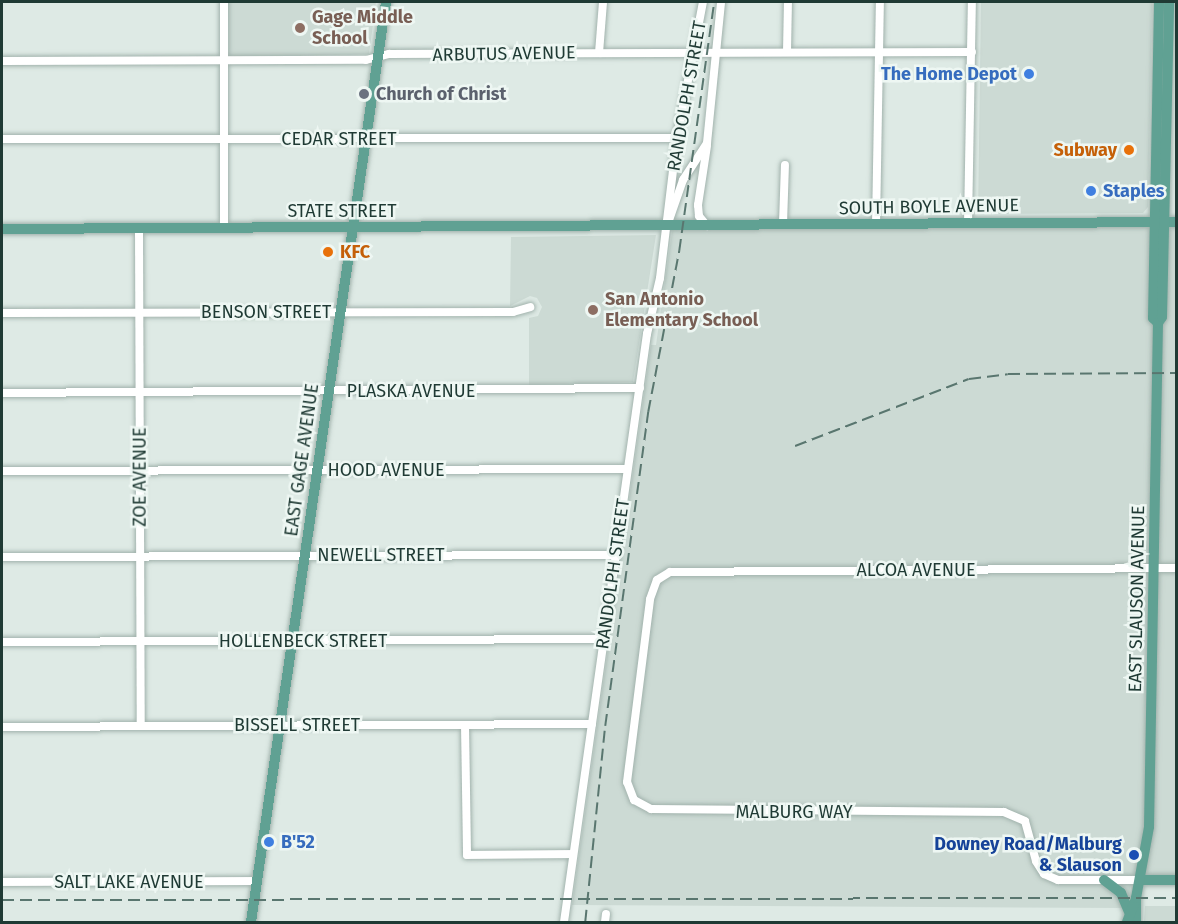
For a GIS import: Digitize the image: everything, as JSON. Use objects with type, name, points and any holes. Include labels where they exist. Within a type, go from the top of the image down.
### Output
[{"type":"main road","name":"EAST GAGE AVENUE","points":[[251,922],[386,2]]},
{"type":"main road","name":"EAST SLAUSON AVENUE","points":[[1159,2],[1160,222]]},
{"type":"main road","name":"EAST SLAUSON AVENUE","points":[[1136,898],[1149,827],[1158,323],[1153,318],[1160,222],[1169,2]]},
{"type":"main road","name":"SOUTH BOYLE AVENUE","points":[[682,226],[1176,222]]},
{"type":"main road","name":"STATE STREET","points":[[2,229],[682,226]]},
{"type":"main road","points":[[1140,878],[1176,880]]},
{"type":"main road","points":[[1104,880],[1121,893],[1128,917]]},
{"type":"main road","points":[[1128,917],[1136,898]]},
{"type":"main road","points":[[1136,898],[1136,922]]},
{"type":"street","points":[[224,2],[224,228]]},
{"type":"street","points":[[600,53],[603,2]]},
{"type":"street","name":"RANDOLPH STREET","points":[[564,922],[627,469],[667,226],[677,138],[696,53],[703,2]]},
{"type":"street","name":"RANDOLPH STREET","points":[[667,226],[683,180],[707,143],[714,54],[721,2]]},
{"type":"street","points":[[787,52],[788,2]]},
{"type":"street","points":[[876,225],[880,2]]},
{"type":"street","points":[[968,224],[972,2]]},
{"type":"street","name":"ARBUTUS AVENUE","points":[[2,61],[366,60],[378,56],[972,51]]},
{"type":"street","name":"CEDAR STREET","points":[[2,140],[677,138]]},
{"type":"street","points":[[707,143],[698,205],[699,216],[707,226]]},
{"type":"street","points":[[783,225],[785,165]]},
{"type":"street","name":"ZOE AVENUE","points":[[139,228],[141,726]]},
{"type":"street","name":"BENSON STREET","points":[[2,313],[513,312],[530,307]]},
{"type":"street","name":"PLASKA AVENUE","points":[[2,393],[640,388]]},
{"type":"street","name":"HOOD AVENUE","points":[[2,471],[627,469]]},
{"type":"street","name":"NEWELL STREET","points":[[2,556],[616,555]]},
{"type":"street","name":"ALCOA AVENUE","points":[[657,580],[670,572],[1176,568]]},
{"type":"street","name":"MALBURG WAY","points":[[657,580],[650,599],[627,782],[634,800],[651,809],[686,811],[1004,812],[1025,821],[1036,861],[1044,874],[1058,880],[1140,878]]},
{"type":"street","name":"HOLLENBECK STREET","points":[[2,642],[604,639]]},
{"type":"street","name":"BISSELL STREET","points":[[2,727],[592,724]]},
{"type":"street","points":[[465,725],[466,855],[573,854]]},
{"type":"street","name":"SALT LAKE AVENUE","points":[[2,882],[257,881]]},
{"type":"shaded area","name":"Gage Middle School","points":[[228,2],[376,2],[369,54],[229,57]]},
{"type":"shaded area","points":[[981,2],[1152,2],[1148,207],[1143,213],[978,214]]},
{"type":"shaded area","points":[[1176,223],[1176,876],[1132,875],[1127,908],[572,905],[651,345],[656,345],[673,225]]},
{"type":"shaded area","name":"San Antonio Elementary School","points":[[656,235],[633,382],[529,385],[529,318],[538,316],[542,307],[537,298],[530,296],[510,306],[511,237]]},
{"type":"shaded area","points":[[1145,906],[1176,906],[1176,922],[1144,922]]},
{"type":"railway","points":[[585,922],[605,726],[648,412],[679,251],[714,2]]},
{"type":"railway","points":[[795,446],[969,379],[1008,374],[1176,373]]},
{"type":"railway","points":[[2,900],[1176,898]]},
{"type":"place","name":"Gage Middle School","points":[[300,28]]},
{"type":"place","name":"The Home Depot","points":[[1029,74]]},
{"type":"place","name":"Church of Christ","points":[[364,94]]},
{"type":"place","name":"Subway","points":[[1129,150]]},
{"type":"place","name":"Staples","points":[[1091,191]]},
{"type":"place","name":"KFC","points":[[328,252]]},
{"type":"place","name":"San Antonio Elementary School","points":[[593,310]]},
{"type":"place","name":"B'52","points":[[269,842]]},
{"type":"place","name":"Downey Road/Malburg & Slauson","points":[[1134,855]]}]
